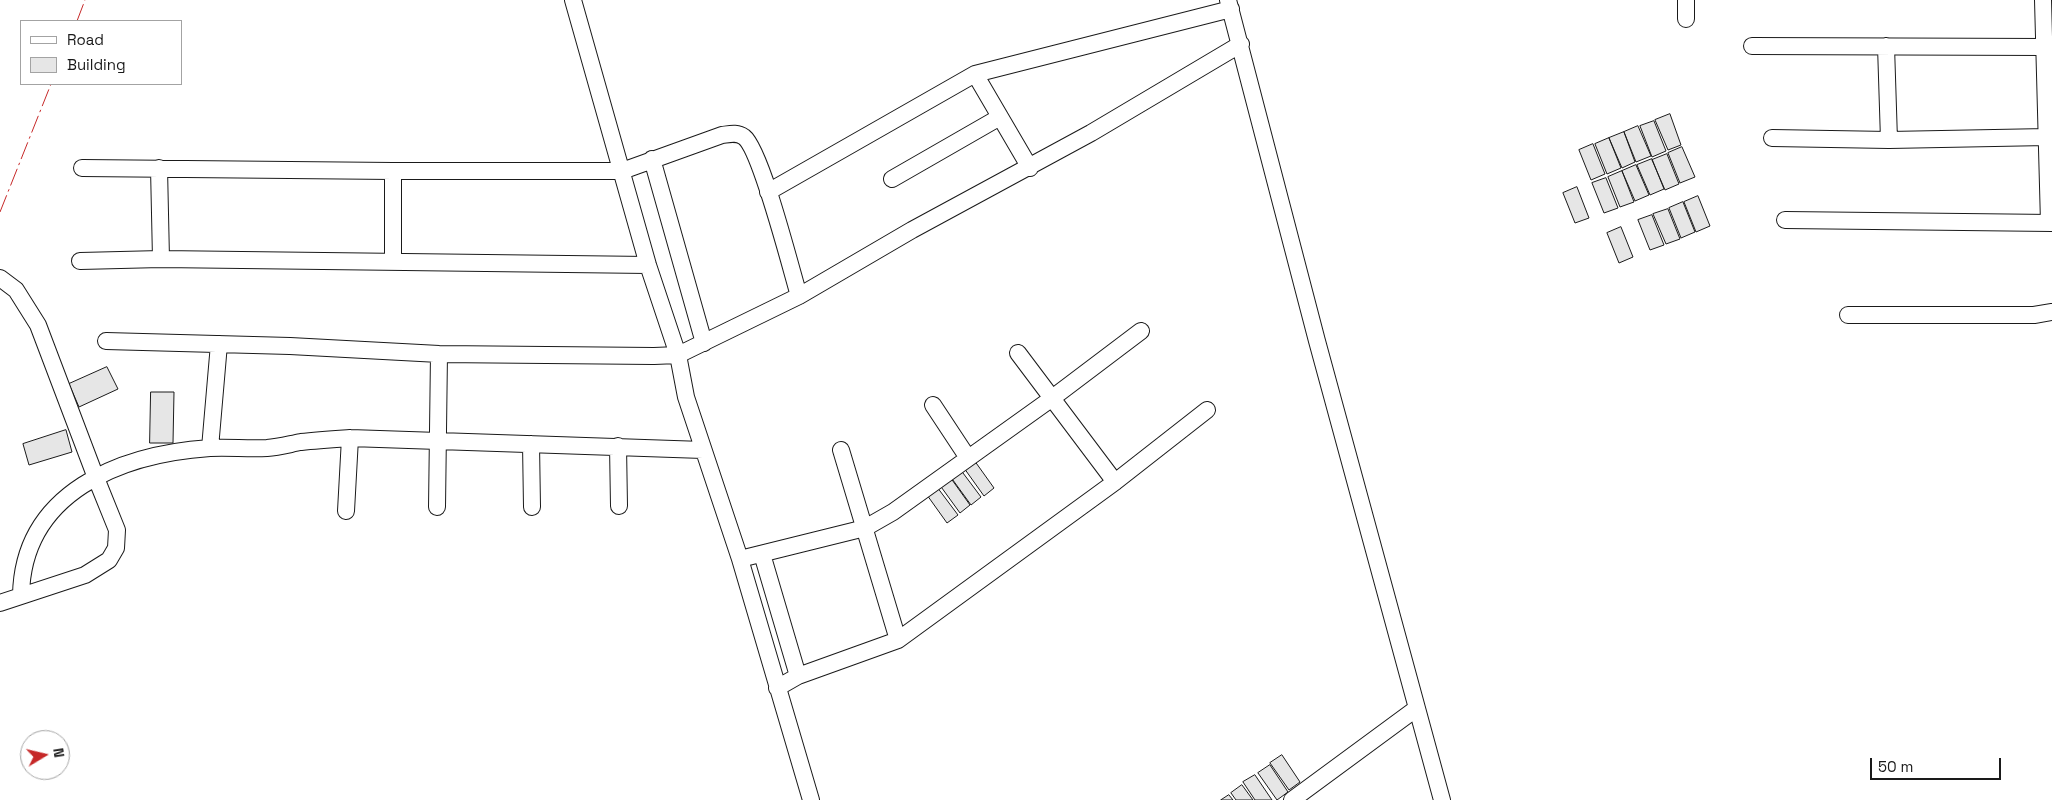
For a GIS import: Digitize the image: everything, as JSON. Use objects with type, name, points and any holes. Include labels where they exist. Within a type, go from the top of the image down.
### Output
[{"type":"street","points":[[573,0],[648,266],[678,354],[686,396],[740,559],[811,800]]},
{"type":"street","points":[[1686,0],[1686,19]]},
{"type":"street","points":[[1785,220],[2051,223],[2043,0]]},
{"type":"street","points":[[768,192],[975,74],[1230,4],[1317,340],[1442,800]]},
{"type":"street","points":[[106,341],[290,346],[439,354],[636,356],[678,354],[799,296],[912,230],[1030,168],[1241,44]]},
{"type":"street","points":[[1752,46],[2045,47]]},
{"type":"street","points":[[1886,46],[1889,140]]},
{"type":"street","points":[[975,74],[1030,168]]},
{"type":"street","points":[[892,179],[1000,117]]},
{"type":"street","points":[[82,168],[622,171],[722,135],[736,133],[744,137],[753,147],[799,296]]},
{"type":"street","points":[[1772,138],[1889,140],[2047,137]]},
{"type":"street","points":[[652,159],[704,343]]},
{"type":"street","points":[[159,168],[161,259]]},
{"type":"street","points":[[393,171],[393,262]]},
{"type":"street","points":[[80,261],[161,259],[648,266]]},
{"type":"street","points":[[0,603],[84,575],[109,560],[116,548],[118,530],[96,478],[38,325],[16,290],[1,280]]},
{"type":"street","points":[[1848,314],[2034,314],[2052,312]]},
{"type":"street","points":[[740,559],[865,528],[893,512],[1051,399],[1141,331]]},
{"type":"street","points":[[210,448],[219,344]]},
{"type":"street","points":[[437,507],[439,354]]},
{"type":"street","points":[[1018,354],[1115,482]]},
{"type":"street","points":[[933,404],[968,458]]},
{"type":"street","points":[[777,688],[798,676],[898,640],[1115,482],[1208,410]]},
{"type":"street","points":[[21,595],[21,574],[32,544],[47,516],[66,496],[122,465],[154,456],[210,448],[269,448],[304,442],[350,438],[703,450]]},
{"type":"street","points":[[346,511],[350,438]]},
{"type":"street","points":[[530,444],[532,507]]},
{"type":"street","points":[[618,446],[619,506]]},
{"type":"street","points":[[841,450],[898,640]]},
{"type":"street","points":[[762,554],[798,676]]},
{"type":"street","points":[[1292,800],[1417,708]]},
{"type":"building","points":[[1670,114],[1681,145],[1668,150],[1655,120]]},
{"type":"building","points":[[1654,121],[1666,151],[1652,157],[1640,126]]},
{"type":"building","points":[[1638,126],[1651,156],[1636,162],[1624,132]]},
{"type":"building","points":[[1624,132],[1635,162],[1622,168],[1609,138]]},
{"type":"building","points":[[1609,138],[1621,168],[1607,174],[1595,144]]},
{"type":"building","points":[[1593,144],[1605,174],[1591,180],[1579,150]]},
{"type":"building","points":[[1682,147],[1695,177],[1680,183],[1668,153]]},
{"type":"building","points":[[1667,154],[1679,184],[1665,190],[1652,160]]},
{"type":"building","points":[[1652,159],[1664,189],[1650,195],[1637,165]]},
{"type":"building","points":[[1636,165],[1649,195],[1635,201],[1622,171]]},
{"type":"building","points":[[1622,171],[1634,202],[1620,207],[1608,177]]},
{"type":"building","points":[[1606,178],[1618,208],[1604,213],[1592,183]]},
{"type":"building","points":[[1577,187],[1589,218],[1575,223],[1563,193]]},
{"type":"building","points":[[1698,196],[1710,226],[1696,232],[1684,202]]},
{"type":"building","points":[[1683,202],[1695,232],[1681,238],[1669,208]]},
{"type":"building","points":[[1668,209],[1680,239],[1666,244],[1653,214]]},
{"type":"building","points":[[1652,215],[1664,245],[1650,250],[1638,220]]},
{"type":"building","points":[[1621,227],[1633,257],[1619,263],[1607,233]]},
{"type":"building","points":[[107,367],[118,389],[79,407],[69,384]]},
{"type":"building","points":[[151,392],[174,392],[173,443],[150,443]]},
{"type":"building","points":[[66,430],[72,452],[29,465],[23,444]]},
{"type":"building","points":[[974,460],[994,488],[984,496],[964,468]]},
{"type":"building","points":[[960,469],[981,497],[971,505],[950,476]]},
{"type":"building","points":[[950,477],[970,505],[960,513],[939,484]]},
{"type":"building","points":[[937,487],[958,515],[947,523],[927,495]]},
{"type":"building","points":[[1282,755],[1300,782],[1289,790],[1270,763]]},
{"type":"building","points":[[1270,765],[1288,792],[1277,800],[1258,773]]},
{"type":"building","points":[[1255,775],[1272,800],[1255,800],[1243,782]]},
{"type":"building","points":[[1242,785],[1253,800],[1236,800],[1231,793]]},
{"type":"building","points":[[1229,795],[1233,800],[1221,800]]},
{"type":"power","points":[[77,20],[85,0]]},
{"type":"power","points":[[0,212],[51,85]]}]
